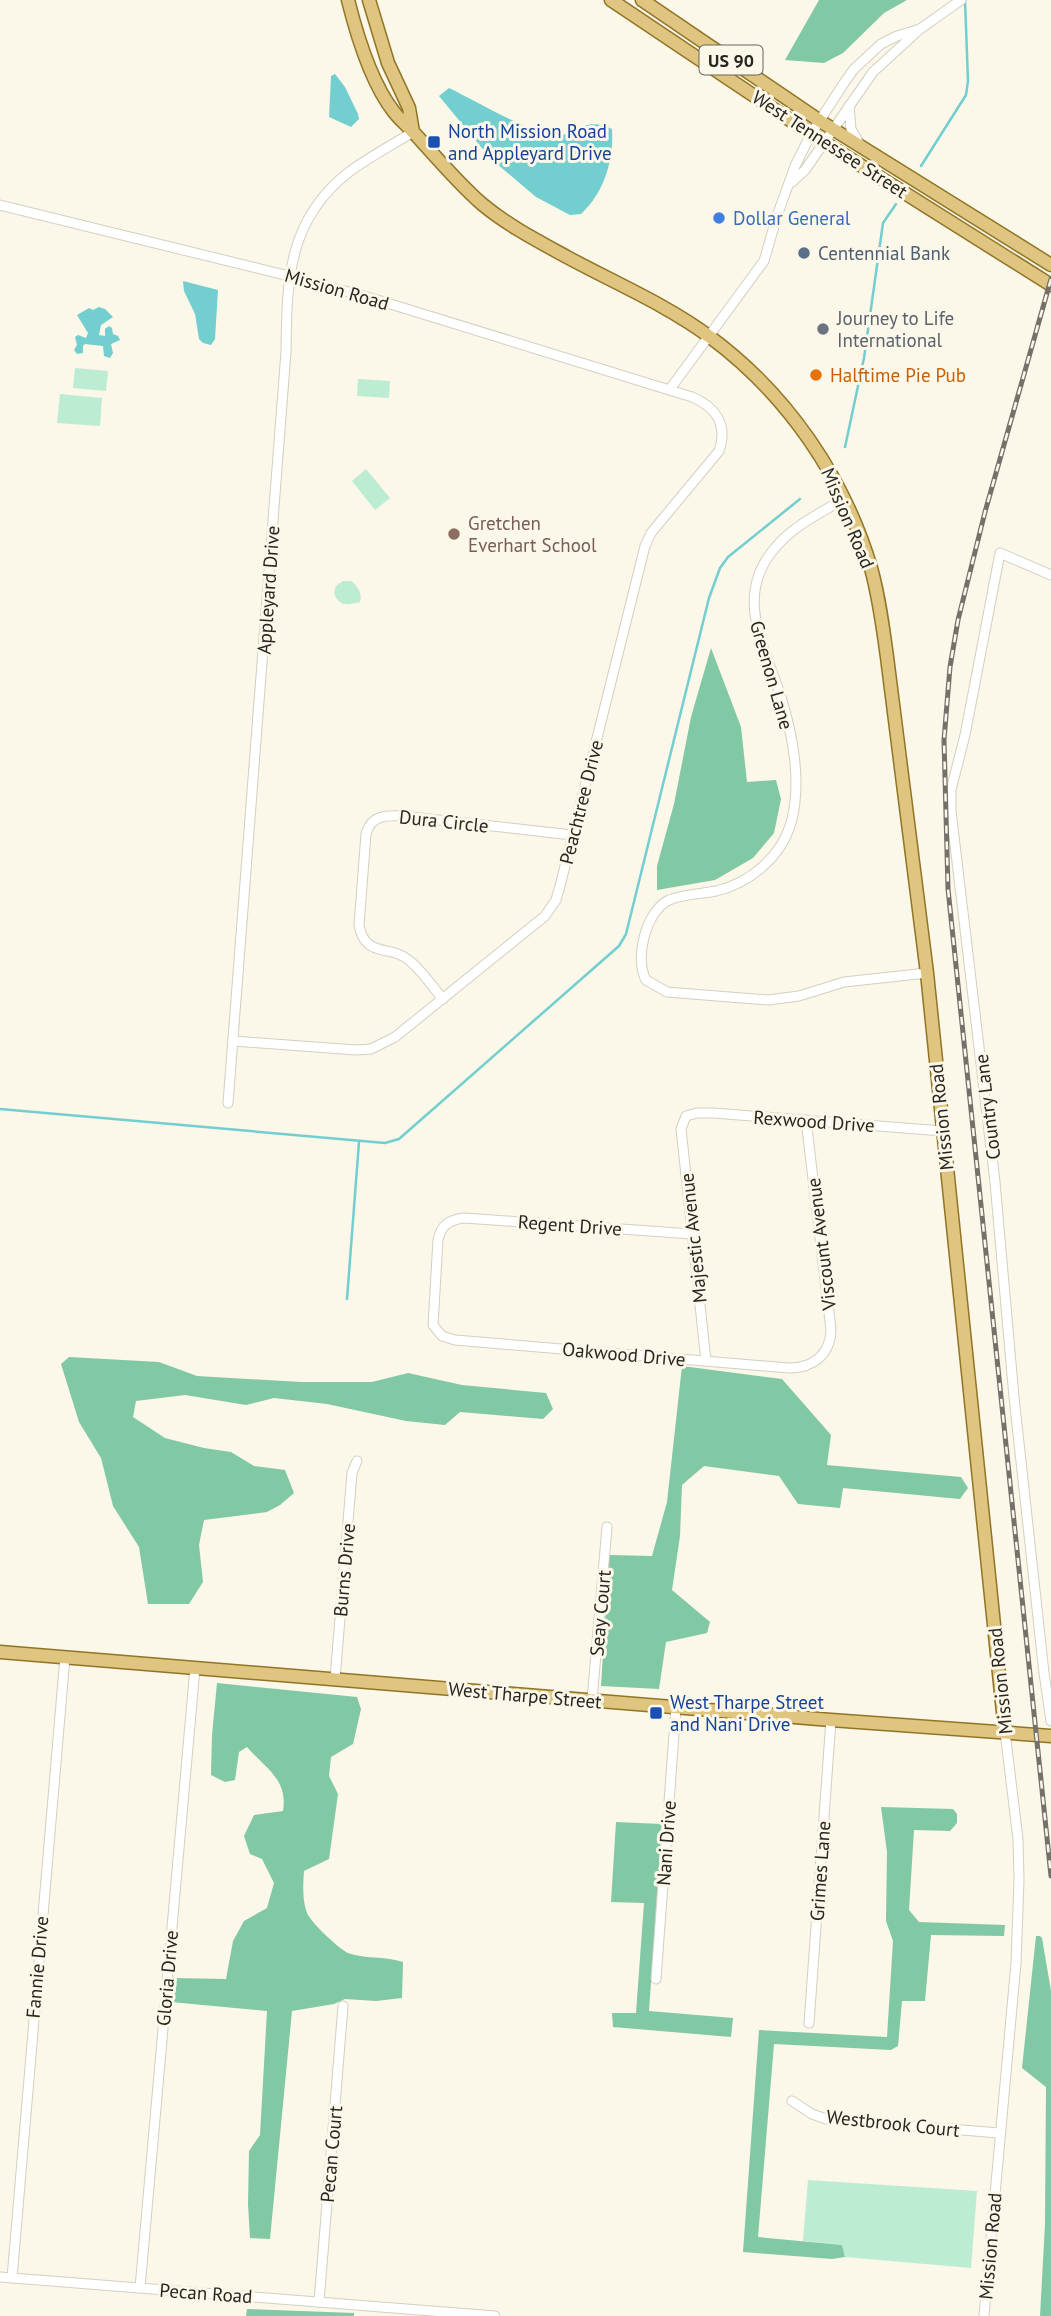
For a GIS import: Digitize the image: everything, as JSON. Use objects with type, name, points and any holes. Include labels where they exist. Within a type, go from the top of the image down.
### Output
[{"type":"main road","points":[[348,0],[364,55],[379,87],[393,112],[414,132]]},
{"type":"main road","points":[[369,0],[388,63],[409,108],[414,132]]},
{"type":"main road","name":"West Tennessee Street","points":[[611,0],[811,134],[1051,285]]},
{"type":"main road","name":"West Tennessee Street","points":[[642,0],[820,121],[1051,265]]},
{"type":"main road","points":[[645,22],[673,21]]},
{"type":"main road","name":"Mission Road","points":[[414,132],[483,204],[511,225],[678,316],[741,362],[789,413],[815,448],[844,499],[865,550],[880,605],[927,973],[1005,1732]]},
{"type":"main road","points":[[919,202],[944,199]]},
{"type":"main road","points":[[937,213],[963,210]]},
{"type":"main road","name":"West Tharpe Street","points":[[0,1652],[1051,1736]]},
{"type":"street","points":[[790,183],[805,170],[873,72],[920,29],[961,0]]},
{"type":"street","points":[[670,389],[764,261],[795,166],[811,134],[844,83],[881,44],[920,29]]},
{"type":"street","points":[[849,106],[851,130],[861,147]]},
{"type":"street","name":"Appleyard Drive","points":[[228,1103],[293,251],[314,207],[349,172],[414,132]]},
{"type":"street","name":"Mission Road","points":[[0,205],[371,298],[670,389]]},
{"type":"street","name":"Peachtree Drive","points":[[233,1041],[371,1049],[395,1037],[551,908],[560,886],[645,546],[651,533],[714,459],[722,443],[721,423],[710,407],[701,400],[670,389]]},
{"type":"street","name":"Greenon Lane","points":[[844,499],[801,525],[775,548],[766,561],[755,590],[755,621],[781,698],[794,768],[794,809],[786,838],[764,865],[747,879],[732,887],[680,897],[660,906],[650,923],[640,965],[646,980],[667,992],[768,1000],[799,996],[844,982],[927,973]]},
{"type":"street","name":"Country Lane","points":[[1051,575],[1000,553],[965,735],[951,790],[951,811],[995,1182],[1036,1609],[1051,1721]]},
{"type":"street","name":"Dura Circle","points":[[443,999],[407,958],[372,947],[363,939],[359,925],[366,834],[370,823],[380,816],[403,816],[572,835]]},
{"type":"street","name":"Rexwood Drive","points":[[686,1116],[713,1113],[943,1131]]},
{"type":"street","name":"Majestic Avenue","points":[[686,1116],[681,1129],[706,1361]]},
{"type":"street","name":"Viscount Avenue","points":[[806,1120],[831,1331],[828,1348],[814,1362]]},
{"type":"street","name":"Regent Drive","points":[[436,1331],[432,1319],[438,1240],[442,1227],[447,1222],[464,1217],[692,1234]]},
{"type":"street","name":"Oakwood Drive","points":[[436,1331],[455,1340],[789,1368],[806,1367],[814,1362]]},
{"type":"street","name":"Burns Drive","points":[[335,1679],[352,1473],[357,1461]]},
{"type":"street","name":"Seay Court","points":[[593,1700],[607,1527]]},
{"type":"street","name":"Fannie Drive","points":[[12,2278],[65,1657]]},
{"type":"street","name":"Gloria Drive","points":[[140,2288],[195,1668]]},
{"type":"street","name":"Nani Drive","points":[[656,1979],[676,1707]]},
{"type":"street","name":"Grimes Lane","points":[[809,2023],[831,1720]]},
{"type":"street","name":"Mission Road","points":[[984,2316],[1016,1963],[1019,1880],[1018,1839],[1005,1732]]},
{"type":"street","name":"Pecan Court","points":[[319,2302],[344,2006]]},
{"type":"street","name":"Westbrook Court","points":[[792,2101],[812,2114],[826,2119],[999,2133]]},
{"type":"street","name":"Pecan Road","points":[[0,2277],[495,2316]]},
{"type":"green space","points":[[819,0],[907,0],[884,13],[843,53],[824,63],[785,60]]},
{"type":"green space","points":[[75,368],[108,371],[106,391],[73,388]]},
{"type":"green space","points":[[358,379],[390,381],[389,398],[357,396]]},
{"type":"green space","points":[[60,394],[102,398],[100,426],[57,423]]},
{"type":"green space","points":[[366,469],[390,498],[375,510],[352,481]]},
{"type":"green space","points":[[343,581],[351,581],[355,585],[360,593],[360,602],[347,604],[338,601],[334,593],[336,586]]},
{"type":"green space","points":[[711,648],[741,727],[747,782],[776,780],[781,799],[774,833],[753,858],[715,880],[657,890],[657,866],[674,804],[691,717]]},
{"type":"green space","points":[[69,1357],[159,1362],[197,1376],[301,1382],[372,1382],[408,1373],[462,1385],[546,1393],[553,1409],[543,1419],[460,1412],[445,1425],[406,1421],[327,1404],[274,1398],[246,1405],[185,1395],[136,1401],[133,1417],[165,1438],[231,1452],[254,1466],[285,1470],[294,1493],[267,1512],[204,1520],[199,1545],[203,1582],[189,1604],[148,1604],[139,1547],[113,1506],[101,1458],[79,1422],[61,1364]]},
{"type":"green space","points":[[682,1366],[782,1379],[831,1435],[827,1465],[961,1477],[968,1488],[960,1499],[843,1488],[840,1508],[798,1504],[779,1476],[704,1466],[682,1485],[680,1536],[672,1590],[710,1622],[707,1633],[666,1642],[659,1689],[601,1686],[609,1555],[652,1556],[667,1502]]},
{"type":"green space","points":[[217,1683],[357,1697],[361,1709],[353,1744],[331,1757],[329,1776],[338,1794],[329,1859],[304,1871],[305,1905],[315,1924],[348,1953],[403,1962],[402,1998],[376,2001],[345,1999],[334,2004],[292,2011],[270,2239],[250,2238],[248,2204],[249,2151],[260,2135],[267,2011],[171,2002],[173,1978],[226,1979],[233,1941],[244,1921],[267,1908],[274,1883],[262,1859],[250,1854],[244,1836],[254,1815],[283,1811],[282,1791],[274,1775],[247,1747],[239,1752],[235,1780],[225,1782],[211,1775]]},
{"type":"green space","points":[[881,1807],[953,1809],[957,1814],[957,1823],[950,1831],[914,1830],[909,1910],[919,1922],[1005,1925],[1004,1936],[931,1935],[925,2001],[902,2001],[898,2046],[891,2050],[774,2044],[758,2237],[842,2245],[845,2257],[832,2259],[743,2252],[759,2030],[887,2037],[893,1941],[886,1921],[887,1852]]},
{"type":"green space","points":[[616,1822],[662,1824],[649,2011],[733,2018],[731,2037],[613,2027],[612,2013],[636,2013],[644,1903],[611,1902]]},
{"type":"green space","points":[[1036,1936],[1042,1938],[1051,1991],[1051,2316],[1040,2316],[1045,2224],[1046,2087],[1022,2068]]},
{"type":"green space","points":[[808,2180],[977,2191],[971,2268],[845,2257],[842,2245],[803,2241]]},
{"type":"green space","points":[[247,2309],[354,2313],[354,2316],[246,2316]]},
{"type":"water","points":[[335,74],[345,87],[358,114],[359,119],[351,127],[329,117],[331,76]]},
{"type":"water","points":[[449,88],[544,133],[563,135],[593,124],[612,129],[606,175],[589,206],[581,214],[570,215],[536,197],[491,159],[439,96]]},
{"type":"water","points":[[183,281],[218,290],[215,339],[211,345],[199,339],[195,314],[184,291]]},
{"type":"water","points":[[99,307],[113,317],[101,325],[99,335],[105,336],[105,329],[109,326],[120,340],[111,344],[113,353],[110,358],[104,356],[103,346],[85,344],[83,353],[77,354],[74,350],[77,345],[75,337],[78,335],[86,338],[88,333],[77,315],[89,308],[93,310]]},
{"type":"waterway","points":[[921,166],[966,95],[968,81],[965,0]]},
{"type":"waterway","points":[[845,447],[864,358],[883,223],[896,204]]},
{"type":"waterway","points":[[0,1109],[385,1143],[399,1139],[619,946],[626,934],[709,598],[720,568],[728,557],[800,499]]},
{"type":"waterway","points":[[347,1299],[359,1142]]},
{"type":"railway","points":[[1051,279],[985,512],[958,620],[950,667],[944,740],[948,889],[1051,1876]]},
{"type":"place","name":"North Mission Road and Appleyard Drive","points":[[434,142]]},
{"type":"place","name":"Dollar General","points":[[719,218]]},
{"type":"place","name":"Centennial Bank","points":[[804,253]]},
{"type":"place","name":"Journey to Life International","points":[[823,329]]},
{"type":"place","name":"Halftime Pie Pub","points":[[816,375]]},
{"type":"place","name":"Gretchen Everhart School","points":[[454,534]]},
{"type":"place","name":"West Tharpe Street and Nani Drive","points":[[656,1713]]}]
